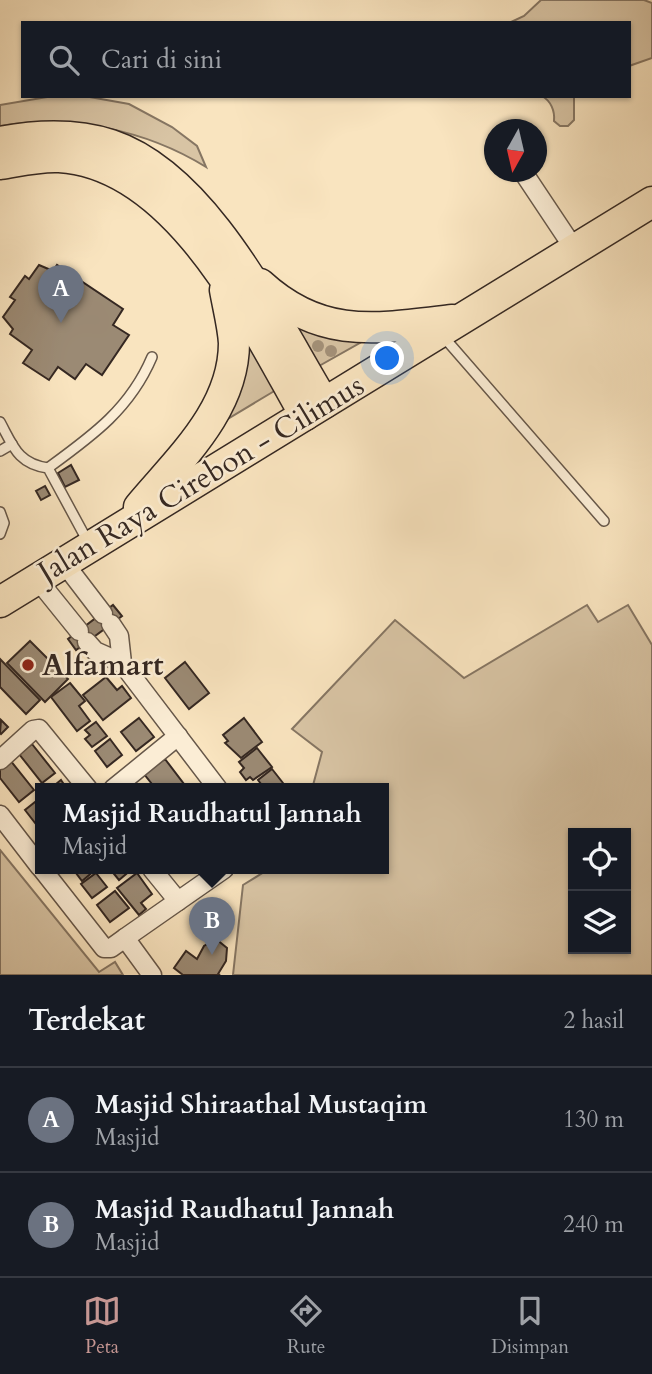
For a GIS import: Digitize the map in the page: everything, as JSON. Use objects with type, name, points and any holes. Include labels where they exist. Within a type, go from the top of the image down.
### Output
[{"type":"highway","points":[[0,142],[58,136],[113,146],[166,177],[224,239],[232,273],[234,341],[232,364],[220,403],[207,425],[123,526]]},
{"type":"highway","points":[[0,164],[59,157],[87,163],[127,179],[153,195],[232,273],[321,323],[358,328],[451,326]]},
{"type":"highway","name":"Jalan Raya Cirebon - Cilimus","points":[[0,602],[652,202]]},
{"type":"highway","points":[[232,273],[314,409]]},
{"type":"street","points":[[530,182],[575,250]]},
{"type":"street","points":[[64,563],[120,636],[122,663]]},
{"type":"street","points":[[37,579],[95,651],[122,663],[213,783]]},
{"type":"street","points":[[0,760],[33,730],[39,729],[83,783]]},
{"type":"street","points":[[120,783],[178,736]]},
{"type":"street","points":[[2,823],[35,855]]},
{"type":"street","points":[[50,874],[104,948],[129,944],[177,901],[217,874]]},
{"type":"street","points":[[156,874],[177,901]]},
{"type":"street","points":[[129,944],[152,975]]},
{"type":"lane","points":[[451,326],[604,521]]},
{"type":"lane","points":[[0,422],[12,444],[31,466],[48,468],[111,420],[141,383],[152,357]]},
{"type":"lane","points":[[0,451],[12,444]]},
{"type":"lane","points":[[48,468],[90,547]]},
{"type":"lane","points":[[0,512],[4,523],[0,534]]},
{"type":"shaded area","points":[[541,0],[644,0],[652,3],[652,58],[631,65],[631,21],[513,21],[524,16]]},
{"type":"shaded area","points":[[41,98],[95,98],[129,104],[172,127],[197,146],[206,167],[158,143],[107,128],[53,122],[0,126],[0,105]]},
{"type":"shaded area","points":[[545,98],[574,98],[574,120],[568,126],[560,126],[554,121],[550,103]]},
{"type":"shaded area","points":[[289,319],[365,340],[319,366]]},
{"type":"shaded area","points":[[241,327],[276,390],[221,423]]},
{"type":"shaded area","points":[[587,605],[598,622],[628,605],[652,645],[652,975],[233,975],[243,885],[261,874],[389,874],[389,783],[314,783],[322,752],[292,729],[395,620],[464,678]]},
{"type":"shaded area","points":[[0,850],[99,972],[115,962],[123,975],[0,975]]},
{"type":"building","points":[[39,265],[53,271],[57,265],[123,309],[113,325],[129,335],[102,375],[86,364],[75,379],[58,367],[49,380],[23,363],[32,350],[10,334],[13,329],[3,317],[15,300],[10,297],[25,276],[29,279]]},
{"type":"building","points":[[71,465],[79,480],[65,487],[58,473]]},
{"type":"building","points":[[45,486],[50,495],[41,500],[36,491]]},
{"type":"building","points":[[113,605],[122,616],[76,650],[68,639]]},
{"type":"building","points":[[30,641],[68,679],[45,702],[7,663]]},
{"type":"building","points":[[0,659],[40,700],[26,714],[0,687]]},
{"type":"building","points":[[185,662],[209,693],[189,709],[165,678]]},
{"type":"building","points":[[106,677],[117,690],[122,686],[131,698],[103,720],[83,695]]},
{"type":"building","points":[[70,683],[85,701],[79,706],[90,721],[77,731],[51,697]]},
{"type":"building","points":[[139,718],[154,737],[136,751],[121,732]]},
{"type":"building","points":[[244,718],[262,742],[241,758],[225,743],[228,741],[223,735]]},
{"type":"building","points":[[1,720],[8,727],[1,734],[0,733]]},
{"type":"building","points":[[96,722],[107,736],[92,747],[85,739],[90,735],[85,730]]},
{"type":"building","points":[[110,739],[122,755],[107,767],[95,751]]},
{"type":"building","points":[[32,744],[55,773],[42,783],[19,754]]},
{"type":"building","points":[[257,748],[272,767],[253,780],[250,777],[246,780],[240,772],[244,768],[239,762]]},
{"type":"building","points":[[165,759],[183,783],[151,783],[144,774]]},
{"type":"building","points":[[10,760],[34,790],[19,802],[0,778],[0,768]]},
{"type":"building","points":[[272,769],[283,783],[260,783],[258,780]]},
{"type":"building","points":[[35,802],[35,823],[25,810]]},
{"type":"building","points":[[77,874],[90,874],[82,881]]},
{"type":"building","points":[[97,874],[107,887],[92,898],[81,884]]},
{"type":"building","points":[[114,874],[126,874],[119,880]]},
{"type":"building","points":[[138,874],[152,894],[141,903],[146,909],[139,915],[117,888]]},
{"type":"building","points":[[115,891],[129,908],[110,922],[97,905]]},
{"type":"building","points":[[216,939],[227,948],[226,961],[218,974],[220,975],[183,975],[174,968],[186,951],[197,959],[204,946]]},
{"type":"place","name":"Masjid Shiraathal Mustaqim","points":[[61,323]]},
{"type":"place","name":"Alfamart","points":[[28,665]]},
{"type":"place","name":"Masjid Raudhatul Jannah","points":[[212,955]]}]
